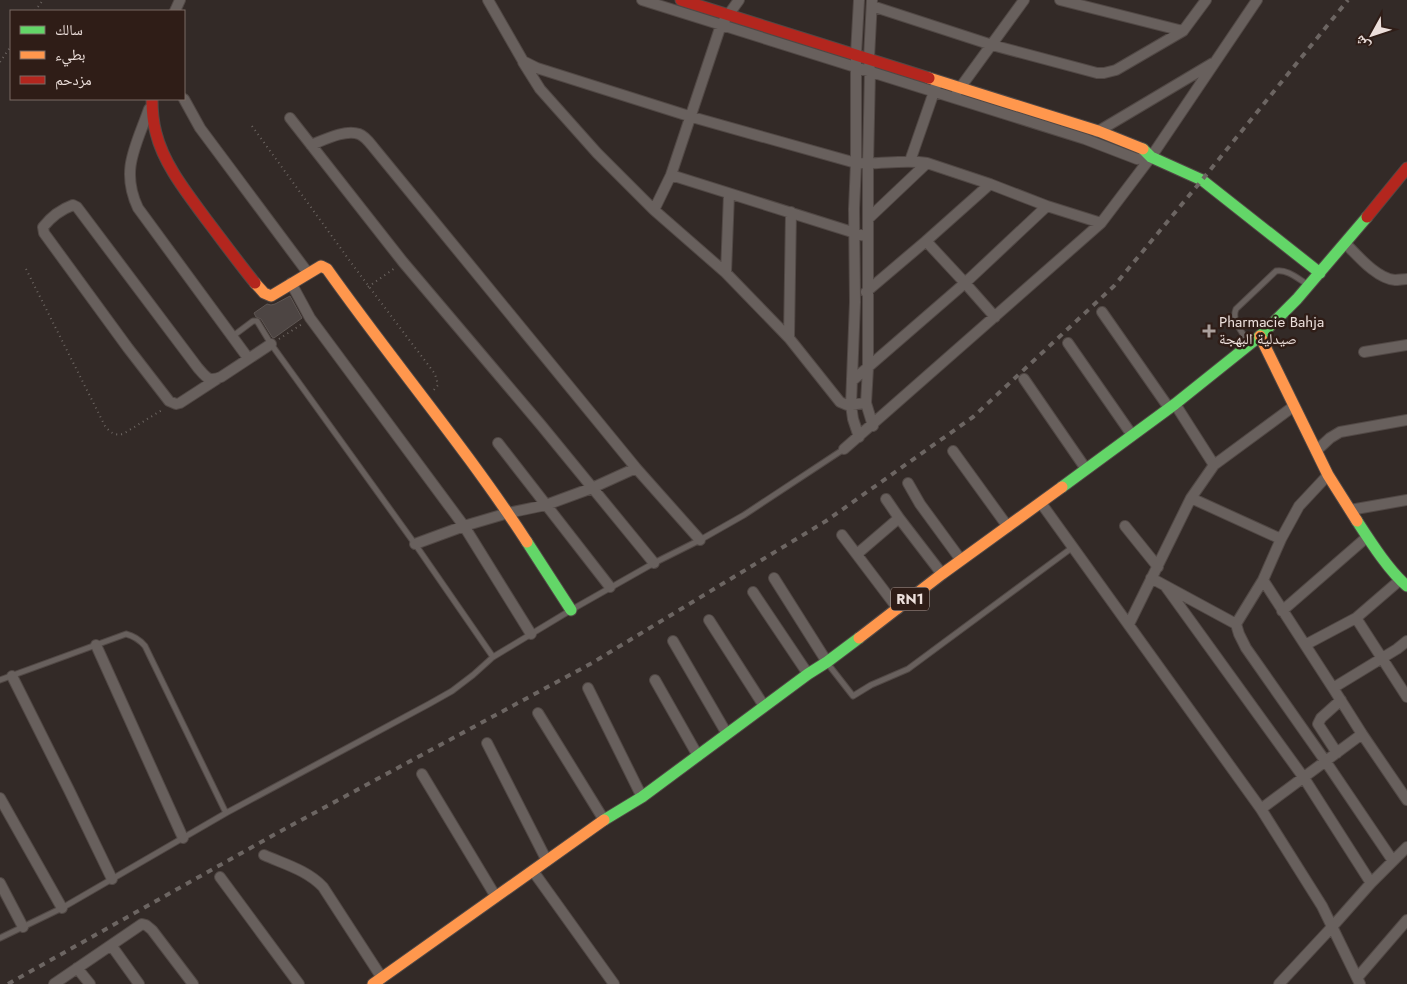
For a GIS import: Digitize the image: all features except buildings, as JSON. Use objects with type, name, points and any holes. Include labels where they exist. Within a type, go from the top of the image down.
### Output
[{"type":"street","points":[[488,0],[540,89],[597,153],[654,210],[726,273],[789,338],[840,402],[851,405],[866,403]]},
{"type":"street","points":[[642,0],[1085,139],[1137,159],[1151,157]]},
{"type":"street","points":[[681,0],[1098,131],[1143,148],[1151,157],[1202,180],[1214,188],[1320,273]]},
{"type":"street","points":[[654,210],[671,175],[721,25],[739,0]]},
{"type":"street","points":[[859,0],[856,54],[856,163],[853,233],[855,302],[851,405],[853,419],[860,437]]},
{"type":"street","points":[[952,98],[1024,0]]},
{"type":"street","points":[[1060,0],[1183,31]]},
{"type":"street","points":[[873,426],[866,403],[868,368],[869,58],[872,3],[992,45],[1097,73],[1104,73],[1116,70],[1183,31],[1206,0]]},
{"type":"street","points":[[844,449],[873,426],[1101,223],[1151,157],[1216,61],[1253,1]]},
{"type":"street","points":[[523,61],[553,73],[692,116],[856,163],[910,161],[927,163],[1047,206],[1101,223]]},
{"type":"street","points":[[1085,139],[1216,61]]},
{"type":"street","points":[[910,161],[938,80]]},
{"type":"street","points":[[185,100],[200,128],[308,273]]},
{"type":"street","points":[[152,101],[155,134],[166,160],[185,190],[254,283],[270,296],[321,266],[327,269],[508,513],[571,610]]},
{"type":"street","points":[[152,101],[130,165],[129,177],[133,198],[138,208],[248,358]]},
{"type":"street","points":[[290,118],[403,262],[541,424],[654,563]]},
{"type":"street","points":[[312,145],[336,135],[350,133],[357,133],[366,139],[636,468],[700,540]]},
{"type":"street","points":[[869,218],[927,163]]},
{"type":"street","name":"RN1","points":[[377,981],[604,820],[642,797],[1172,406],[1260,336],[1320,273],[1407,168]]},
{"type":"street","points":[[671,175],[868,237]]},
{"type":"street","points":[[855,302],[990,184]]},
{"type":"street","points":[[726,273],[729,194]]},
{"type":"street","points":[[217,378],[209,379],[198,368],[77,207],[73,205],[66,208],[47,222],[44,227],[44,233],[169,401],[176,404],[184,401],[271,344]]},
{"type":"street","points":[[852,381],[965,283],[1047,206]]},
{"type":"street","points":[[789,338],[791,212]]},
{"type":"street","points":[[926,241],[995,317]]},
{"type":"street","points":[[1345,243],[1383,277],[1394,280],[1407,279]]},
{"type":"street","points":[[291,284],[310,318],[464,526],[531,634]]},
{"type":"street","points":[[1102,312],[1214,465]]},
{"type":"street","points":[[1260,336],[1328,475],[1367,537],[1404,583],[1356,618],[1305,645]]},
{"type":"street","points":[[1068,343],[1132,435]]},
{"type":"street","points":[[1364,352],[1407,345]]},
{"type":"street","points":[[1024,379],[1086,469]]},
{"type":"street","points":[[1129,624],[1191,498],[1214,465],[1294,406]]},
{"type":"street","points":[[1316,451],[1330,438],[1340,432],[1407,420]]},
{"type":"street","points":[[498,443],[610,587]]},
{"type":"street","points":[[953,451],[1008,527]]},
{"type":"street","points":[[415,544],[464,526],[508,513],[546,505],[592,488],[636,468]]},
{"type":"street","points":[[1236,624],[1263,580],[1281,539],[1299,506],[1328,475]]},
{"type":"street","points":[[908,483],[920,504],[961,560]]},
{"type":"street","points":[[1191,498],[1281,539]]},
{"type":"street","points":[[886,499],[942,574]]},
{"type":"street","points":[[1350,510],[1407,500]]},
{"type":"street","points":[[1041,503],[1261,809],[1322,906],[1358,981],[1407,920]]},
{"type":"street","points":[[857,554],[899,518]]},
{"type":"street","points":[[1125,526],[1158,567]]},
{"type":"street","points":[[842,535],[898,608]]},
{"type":"street","points":[[1282,612],[1367,537]]},
{"type":"street","points":[[774,578],[827,662]]},
{"type":"street","points":[[1151,578],[1236,624],[1246,648],[1393,861]]},
{"type":"street","points":[[1263,580],[1282,612],[1407,800]]},
{"type":"street","points":[[1166,587],[1304,778],[1371,883]]},
{"type":"street","points":[[754,592],[808,674]]},
{"type":"street","points":[[1356,618],[1407,698]]},
{"type":"street","points":[[709,620],[764,706]]},
{"type":"street","points":[[673,641],[726,734]]},
{"type":"street","points":[[1333,688],[1407,641]]},
{"type":"street","points":[[96,645],[183,838]]},
{"type":"street","points":[[12,676],[70,790],[112,879]]},
{"type":"street","points":[[655,680],[698,756]]},
{"type":"street","points":[[588,688],[642,797]]},
{"type":"street","points":[[1337,753],[1318,724],[1326,712],[1341,700]]},
{"type":"street","points":[[538,713],[604,820]]},
{"type":"street","points":[[1261,809],[1362,734]]},
{"type":"street","points":[[487,743],[547,862]]},
{"type":"street","points":[[422,774],[496,897]]},
{"type":"street","points":[[0,798],[62,908]]},
{"type":"street","points":[[1279,984],[1371,883],[1407,847]]},
{"type":"street","points":[[264,855],[307,874],[323,887],[377,981]]},
{"type":"street","points":[[533,871],[614,984]]},
{"type":"street","points":[[220,877],[299,984]]},
{"type":"street","points":[[0,883],[23,927]]},
{"type":"street","points":[[54,984],[142,924],[152,930],[193,984]]},
{"type":"street","points":[[111,945],[140,984]]},
{"type":"street","points":[[77,968],[90,984]]},
{"type":"lane","points":[[1250,344],[1235,322],[1234,314],[1236,309],[1280,270],[1309,285]]},
{"type":"lane","points":[[233,336],[249,323],[256,321],[493,657]]},
{"type":"lane","points":[[0,938],[62,908],[226,813],[429,704],[466,680],[493,657],[610,587],[700,540],[789,487],[844,449]]},
{"type":"lane","points":[[827,662],[853,696],[871,685],[908,669],[1073,547]]},
{"type":"lane","points":[[0,680],[126,634],[140,640],[145,646],[226,813]]},
{"type":"path","points":[[0,62],[10,47]]},
{"type":"path","points":[[252,126],[368,287],[435,374],[437,388],[424,400]]},
{"type":"path","points":[[368,287],[403,262]]},
{"type":"path","points":[[26,270],[105,426],[110,432],[116,435],[123,434],[173,403]]},
{"type":"path","points":[[271,344],[310,318]]},
{"type":"railway","points":[[8,984],[279,832],[592,663],[826,521],[973,417],[1114,286],[1348,0]]},
{"type":"traffic: fast","points":[[1143,149],[1151,157],[1202,180],[1320,273]]},
{"type":"traffic: fast","points":[[1062,487],[1175,404],[1260,336],[1297,299],[1367,217]]},
{"type":"traffic: fast","points":[[1357,521],[1387,564],[1407,586]]},
{"type":"traffic: fast","points":[[527,542],[571,610]]},
{"type":"traffic: fast","points":[[604,820],[642,797],[859,638]]},
{"type":"traffic: slow","points":[[929,78],[1098,131],[1143,149]]},
{"type":"traffic: slow","points":[[255,283],[264,293],[271,296],[321,266],[327,269],[504,507],[527,542]]},
{"type":"traffic: slow","points":[[1260,336],[1328,475],[1357,521]]},
{"type":"traffic: slow","points":[[859,638],[942,574],[1062,487]]},
{"type":"traffic: slow","points":[[373,984],[604,820]]},
{"type":"traffic: jam","points":[[681,0],[929,78]]},
{"type":"traffic: jam","points":[[152,100],[156,133],[170,167],[191,199],[255,283]]},
{"type":"traffic: jam","points":[[1367,217],[1407,168]]},
{"type":"place","name":"Pharmacie Bahja صيدلية البهجة","points":[[1209,331]]}]
